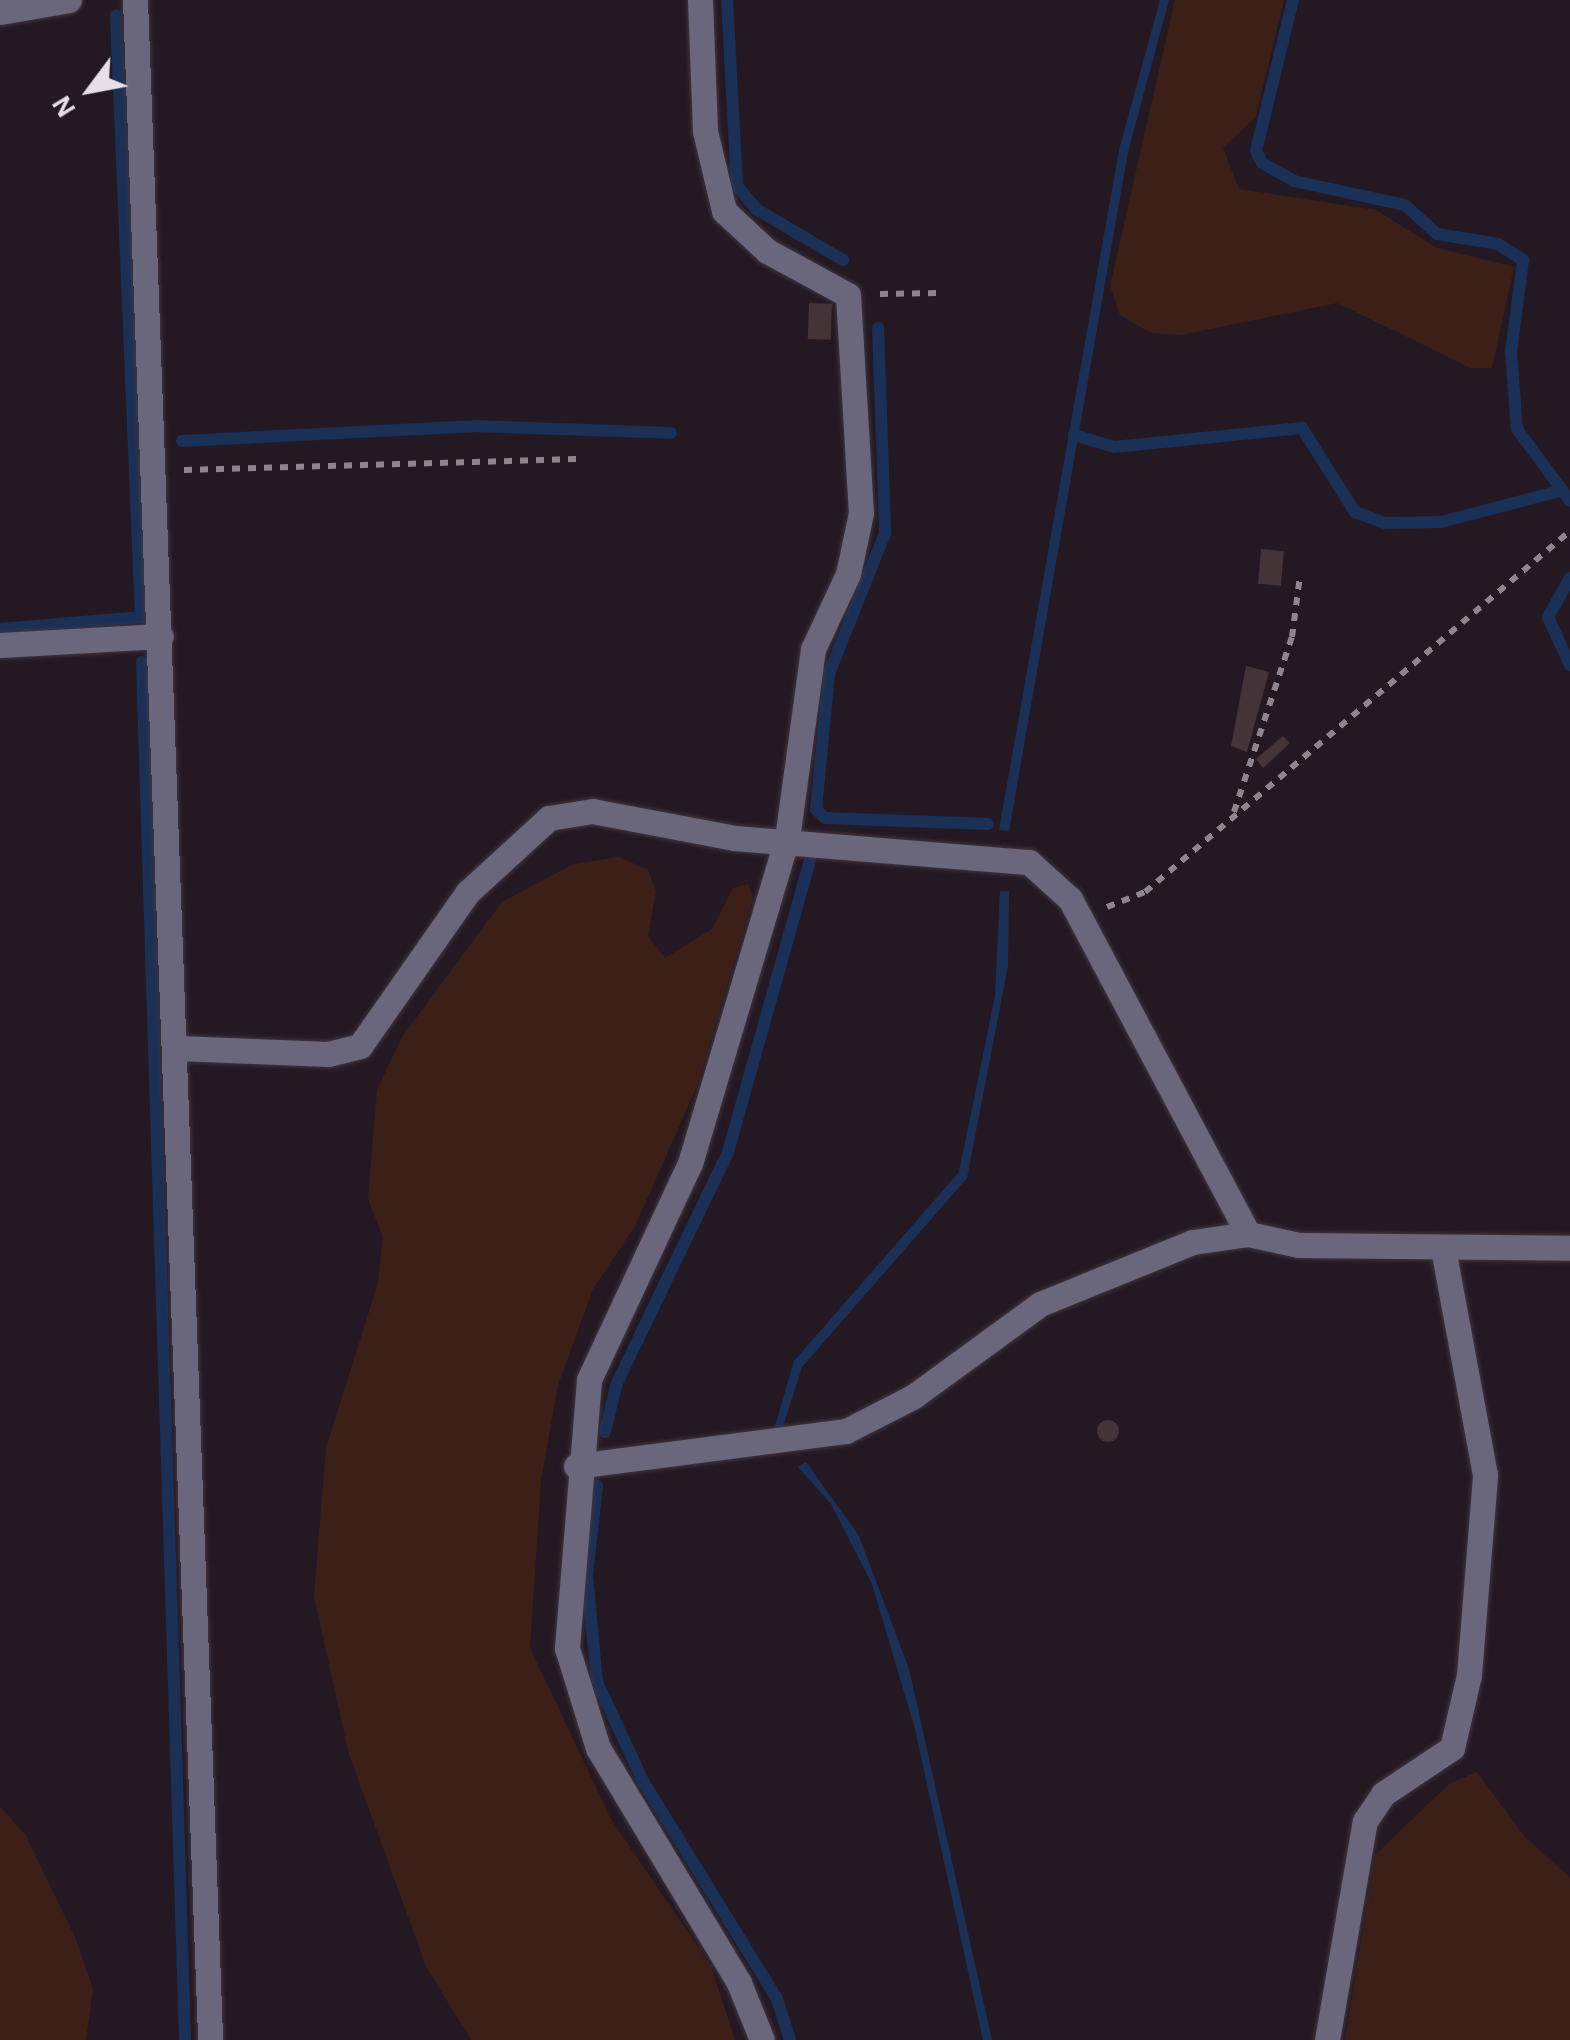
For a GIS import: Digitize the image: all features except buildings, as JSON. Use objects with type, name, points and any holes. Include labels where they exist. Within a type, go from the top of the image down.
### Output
[{"type":"street","points":[[0,12],[69,0]]},
{"type":"street","points":[[136,0],[178,1048],[210,2040]]},
{"type":"street","points":[[700,0],[706,131],[724,210],[767,251],[848,295],[862,514],[848,574],[812,649],[786,838],[690,1163],[589,1380],[576,1466],[567,1627],[580,1705],[640,1827],[739,1984],[762,2040]]},
{"type":"street","points":[[0,645],[161,636]]},
{"type":"street","points":[[178,1048],[328,1054],[360,1046],[468,892],[548,818],[592,811],[735,838],[786,838],[1028,862],[1050,874],[1078,915],[1248,1234]]},
{"type":"street","points":[[576,1466],[846,1431],[914,1396],[1040,1304],[1194,1242],[1248,1234],[1299,1245],[1570,1248]]},
{"type":"street","points":[[1326,2040],[1365,1821],[1384,1794],[1452,1748],[1470,1674],[1485,1475],[1443,1248]]},
{"type":"path","points":[[848,295],[939,293]]},
{"type":"path","points":[[154,472],[583,459]]},
{"type":"path","points":[[1078,915],[1145,892],[1570,531]]},
{"type":"path","points":[[1234,813],[1292,637],[1300,575]]},
{"type":"shaded area","points":[[1175,0],[1284,0],[1256,116],[1223,148],[1239,189],[1376,210],[1437,248],[1514,267],[1492,368],[1471,368],[1337,303],[1181,335],[1151,333],[1120,315],[1110,286]]},
{"type":"shaded area","points":[[619,857],[648,870],[656,891],[648,936],[665,958],[712,929],[733,888],[748,884],[753,898],[697,1086],[635,1226],[593,1289],[558,1385],[541,1480],[530,1648],[612,1821],[711,1966],[735,2040],[471,2040],[426,1966],[349,1754],[314,1596],[326,1448],[378,1283],[383,1237],[368,1199],[377,1090],[402,1037],[502,902],[574,864]]},
{"type":"shaded area","points":[[1477,1772],[1524,1836],[1570,1878],[1570,2040],[1345,2040],[1375,1855],[1449,1784]]},
{"type":"shaded area","points":[[0,1807],[25,1834],[75,1937],[93,1989],[86,2040],[0,2040]]},
{"type":"water","points":[[1160,0],[1169,0],[1128,152],[1009,831],[999,830],[1119,150]]},
{"type":"water","points":[[1000,891],[1009,891],[1008,966],[967,1178],[802,1367],[782,1430],[774,1430],[794,1361],[959,1172],[995,996]]},
{"type":"water","points":[[806,1462],[859,1536],[909,1669],[992,2040],[983,2040],[915,1729],[872,1584],[831,1504],[798,1467]]},
{"type":"waterway","points":[[727,0],[737,186],[756,209],[843,260]]},
{"type":"waterway","points":[[1293,0],[1256,151],[1262,163],[1294,181],[1405,205],[1437,234],[1498,244],[1523,260],[1511,353],[1517,429],[1570,501]]},
{"type":"waterway","points":[[0,629],[141,617],[116,16]]},
{"type":"waterway","points":[[878,328],[885,533],[829,674],[816,809],[825,818],[988,824]]},
{"type":"waterway","points":[[182,441],[474,426],[671,433]]},
{"type":"waterway","points":[[1074,435],[1114,447],[1302,428],[1355,512],[1386,523],[1441,522],[1560,491]]},
{"type":"waterway","points":[[1570,578],[1548,617],[1570,665]]},
{"type":"waterway","points":[[142,662],[185,2040]]},
{"type":"waterway","points":[[605,1432],[616,1385],[728,1152],[810,860]]},
{"type":"waterway","points":[[597,1486],[587,1575],[597,1682],[643,1781],[777,1999],[790,2040]]}]
